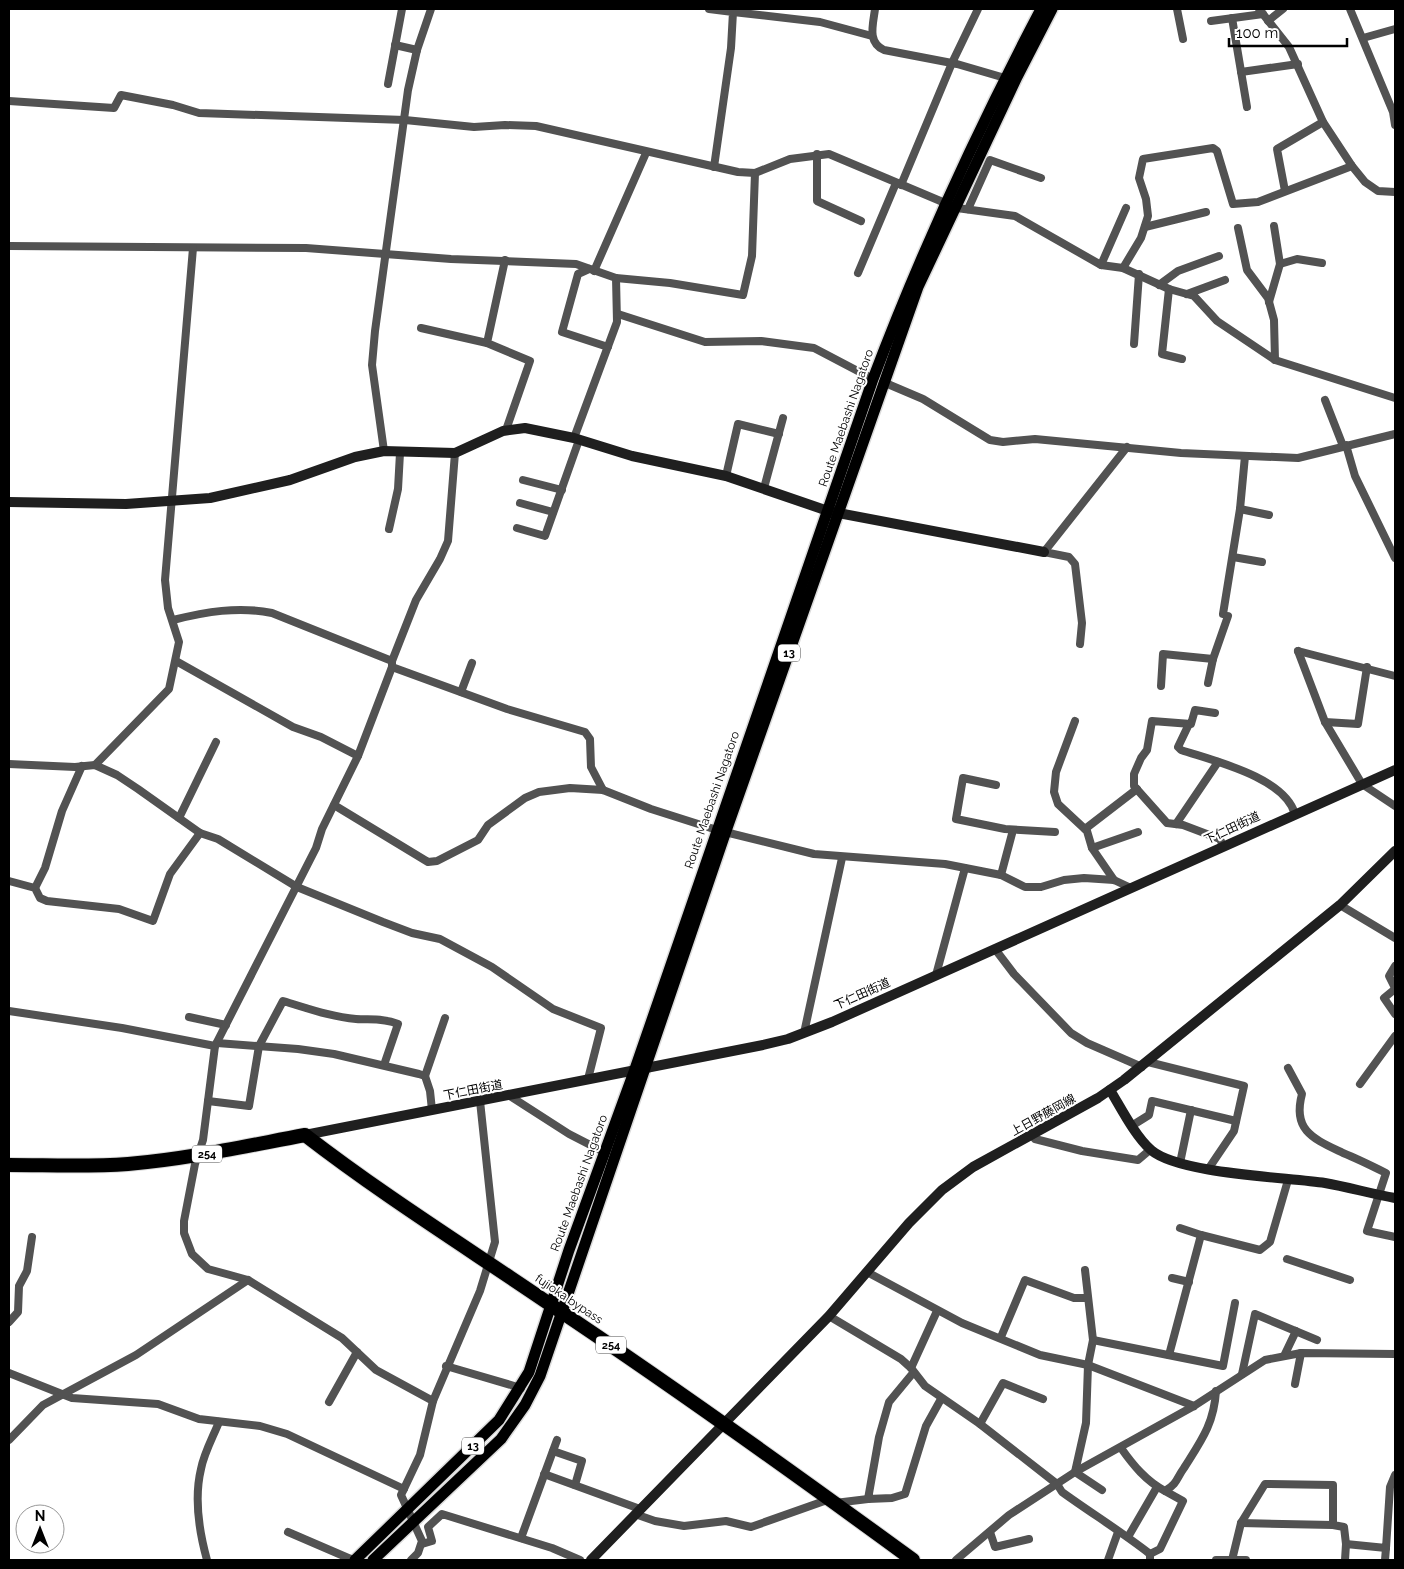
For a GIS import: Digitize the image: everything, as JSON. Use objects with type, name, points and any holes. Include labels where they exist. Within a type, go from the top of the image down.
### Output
[{"type":"highway","name":"fujioka bypass","points":[[305,1135],[356,1173],[490,1265],[726,1423],[913,1560]]},
{"type":"highway","name":"254","points":[[9,1165],[125,1164],[197,1156],[305,1135]]},
{"type":"main road","name":"Route Maebashi Nagatoro","points":[[957,207],[1005,78],[1042,9]]},
{"type":"main road","name":"Route Maebashi Nagatoro","points":[[354,1560],[411,1515],[510,1429],[540,1376],[556,1308],[604,1152],[722,831],[833,512],[909,284],[957,207],[1017,77],[1052,9]]},
{"type":"main road","name":"Route Maebashi Nagatoro","points":[[373,1560],[411,1515],[499,1420],[521,1388],[529,1372],[556,1308],[647,1068],[722,831]]},
{"type":"street","points":[[388,84],[402,9]]},
{"type":"street","points":[[384,451],[372,365],[385,254],[408,90],[417,50],[431,9]]},
{"type":"street","points":[[709,9],[820,22],[872,36]]},
{"type":"street","points":[[875,9],[872,36],[876,46],[884,50],[952,63],[1005,78]]},
{"type":"street","points":[[858,273],[978,9]]},
{"type":"street","points":[[1177,9],[1183,39]]},
{"type":"street","points":[[1211,21],[1264,15],[1283,9]]},
{"type":"street","points":[[1350,9],[1393,112],[1395,125]]},
{"type":"street","points":[[714,167],[731,48],[733,12]]},
{"type":"street","points":[[1264,15],[1289,47],[1323,122],[1352,166],[1365,182],[1378,191],[1395,192]]},
{"type":"street","points":[[1232,18],[1247,106]]},
{"type":"street","points":[[1362,38],[1395,28]]},
{"type":"street","points":[[395,45],[417,50]]},
{"type":"street","points":[[1241,72],[1298,64]]},
{"type":"street","points":[[9,101],[114,108],[121,96],[173,105],[199,113],[405,120],[474,127],[505,124],[536,126],[646,153],[755,173],[790,159],[817,154],[829,154],[957,207],[1015,216],[1101,265],[1123,268],[1159,285],[1200,300],[1217,321],[1275,360],[1395,398]]},
{"type":"street","points":[[1285,191],[1277,149],[1323,122]]},
{"type":"street","points":[[1123,268],[1141,238],[1148,216],[1146,199],[1139,178],[1143,159],[1213,148],[1217,151],[1233,204],[1258,202],[1352,166]]},
{"type":"street","points":[[608,347],[562,332],[578,274],[591,270],[646,153]]},
{"type":"street","points":[[817,154],[817,201],[861,221]]},
{"type":"street","points":[[957,207],[990,160],[1041,178]]},
{"type":"street","points":[[9,246],[306,248],[576,264],[616,278],[670,283],[743,295],[752,256],[755,173]]},
{"type":"street","points":[[1101,265],[1126,208]]},
{"type":"street","points":[[1144,227],[1206,212]]},
{"type":"street","points":[[1269,302],[1280,264],[1274,226]]},
{"type":"street","points":[[1238,228],[1247,270],[1269,302],[1274,320],[1275,360]]},
{"type":"street","points":[[95,764],[169,689],[176,661],[179,642],[168,608],[165,580],[192,248]]},
{"type":"street","points":[[1159,285],[1178,271],[1219,256]]},
{"type":"street","points":[[1280,264],[1297,259],[1322,264]]},
{"type":"street","points":[[487,343],[505,260]]},
{"type":"street","points":[[1134,344],[1139,274]]},
{"type":"street","points":[[517,528],[545,536],[562,490],[576,439],[618,314],[616,278]]},
{"type":"street","points":[[1187,294],[1224,280]]},
{"type":"street","points":[[1169,289],[1162,354],[1182,358]]},
{"type":"street","points":[[618,314],[705,342],[761,341],[814,348],[878,380],[923,399],[990,440],[1003,442],[1035,439],[1245,456],[1298,458],[1344,445],[1395,434]]},
{"type":"street","points":[[421,328],[487,343],[530,361],[506,430]]},
{"type":"street","points":[[1325,400],[1355,476],[1395,558]]},
{"type":"street","points":[[764,488],[783,418]]},
{"type":"street","points":[[726,476],[738,424],[778,434]]},
{"type":"street","points":[[9,502],[126,504],[210,498],[290,480],[355,458],[384,451],[400,453],[455,453],[506,430],[525,428],[576,439],[632,456],[726,476],[833,512],[1069,557],[1075,564],[1082,623],[1080,644]]},
{"type":"street","points":[[1044,552],[1127,447]]},
{"type":"street","points":[[389,529],[398,489],[400,453]]},
{"type":"street","points":[[433,1401],[376,1370],[342,1338],[248,1280],[208,1270],[195,1258],[188,1245],[184,1221],[202,1140],[216,1044],[297,887],[358,756],[416,600],[440,559],[448,541],[455,453]]},
{"type":"street","points":[[1208,683],[1225,615],[1240,509],[1245,456]]},
{"type":"street","points":[[523,480],[562,490]]},
{"type":"street","points":[[520,503],[553,512]]},
{"type":"street","points":[[1240,509],[1269,515]]},
{"type":"street","points":[[1233,557],[1262,562]]},
{"type":"street","points":[[173,620],[204,612],[254,609],[272,612],[462,692],[507,709],[585,732],[590,739],[591,767],[603,790]]},
{"type":"street","points":[[1395,676],[1367,667],[1298,651],[1325,722],[1362,784],[1395,806]]},
{"type":"street","points":[[1161,686],[1163,654],[1214,659]]},
{"type":"street","points":[[176,661],[293,727],[321,737],[358,756]]},
{"type":"street","points":[[462,692],[472,663]]},
{"type":"street","points":[[1325,722],[1358,724],[1367,667]]},
{"type":"street","points":[[1215,713],[1195,710],[1178,747],[1181,750],[1245,771],[1264,781],[1287,799],[1295,814]]},
{"type":"street","points":[[1075,721],[1056,772],[1054,792],[1058,804],[1085,829],[1092,848],[1114,880]]},
{"type":"street","points":[[1189,724],[1152,721],[1147,750],[1134,774],[1137,789],[1167,823],[1176,824],[1220,839],[1223,846]]},
{"type":"street","points":[[179,818],[216,742]]},
{"type":"street","points":[[1176,824],[1218,762]]},
{"type":"street","points":[[9,764],[82,766],[95,764],[117,775],[200,833],[218,839],[297,887],[412,933],[440,939],[492,967],[553,1009],[601,1028],[588,1079]]},
{"type":"street","points":[[35,888],[46,868],[62,811],[82,766]]},
{"type":"street","name":"下仁田街道","points":[[305,1135],[480,1102],[588,1079],[634,1072],[763,1045],[804,1033],[1395,770]]},
{"type":"street","points":[[996,785],[963,778],[956,819],[1013,830],[1056,832]]},
{"type":"street","points":[[334,805],[428,862],[437,861],[478,840],[488,825],[505,811],[539,792],[570,788],[603,790],[651,809],[722,831],[814,854],[842,858],[945,864],[1001,875],[1025,887],[1041,887],[1064,880],[1084,878],[1114,880],[1131,888]]},
{"type":"street","points":[[1085,829],[1137,789]]},
{"type":"street","points":[[1001,875],[1013,830]]},
{"type":"street","points":[[1092,848],[1138,832]]},
{"type":"street","points":[[9,881],[35,888],[40,898],[47,901],[119,909],[153,921],[170,874],[200,833]]},
{"type":"street","name":"上日野藤岡線","points":[[591,1560],[829,1316],[909,1223],[942,1190],[973,1167],[1110,1090],[1145,1064],[1191,1024],[1340,905],[1395,851]]},
{"type":"street","points":[[804,1033],[842,858]]},
{"type":"street","points":[[936,975],[965,868]]},
{"type":"street","points":[[1340,905],[1395,938]]},
{"type":"street","points":[[995,949],[1014,974],[1071,1033],[1145,1064],[1244,1086],[1234,1131],[1209,1168]]},
{"type":"street","points":[[1395,966],[1389,976],[1395,989],[1384,998],[1395,1014]]},
{"type":"street","points":[[208,1101],[249,1106],[259,1046],[283,1001],[317,1011],[356,1018],[391,1021],[398,1024],[384,1065]]},
{"type":"street","points":[[9,1011],[216,1044],[307,1050],[384,1065],[425,1076]]},
{"type":"street","points":[[189,1017],[226,1025]]},
{"type":"street","points":[[432,1110],[430,1091],[425,1076],[445,1018]]},
{"type":"street","points":[[1360,1084],[1395,1036]]},
{"type":"street","points":[[1288,1068],[1302,1094],[1298,1108],[1306,1130],[1315,1139],[1386,1173],[1395,1172]]},
{"type":"street","points":[[1110,1090],[1150,1149],[1180,1164],[1288,1180],[1324,1183],[1395,1198]]},
{"type":"street","points":[[510,1096],[569,1134],[604,1152]]},
{"type":"street","points":[[1133,1125],[1150,1115],[1152,1101],[1236,1121]]},
{"type":"street","points":[[410,1560],[418,1553],[422,1544],[422,1537],[401,1495],[420,1455],[433,1401],[446,1366],[480,1292],[490,1265],[495,1242],[480,1102]]},
{"type":"street","points":[[1180,1164],[1191,1110]]},
{"type":"street","points":[[1032,1135],[1035,1139],[1082,1151],[1138,1160],[1150,1149]]},
{"type":"street","points":[[1386,1173],[1367,1231],[1395,1237]]},
{"type":"street","points":[[1180,1228],[1260,1250],[1270,1242],[1288,1180]]},
{"type":"street","points":[[1169,1355],[1201,1235]]},
{"type":"street","points":[[9,1322],[18,1312],[19,1286],[27,1271],[32,1237]]},
{"type":"street","points":[[1287,1259],[1350,1280]]},
{"type":"street","points":[[1075,1472],[1086,1423],[1088,1365],[1093,1340],[1085,1270]]},
{"type":"street","points":[[867,1272],[937,1311],[1040,1355],[1088,1365],[1194,1406]]},
{"type":"street","points":[[1172,1278],[1189,1282]]},
{"type":"street","points":[[9,1440],[43,1405],[60,1394],[136,1355],[248,1280]]},
{"type":"street","points":[[1001,1337],[1025,1280],[1074,1298],[1087,1298]]},
{"type":"street","points":[[1093,1340],[1223,1366],[1235,1303]]},
{"type":"street","points":[[868,1499],[879,1437],[889,1402],[912,1370],[937,1311]]},
{"type":"street","points":[[1242,1374],[1254,1314],[1317,1340]]},
{"type":"street","points":[[829,1316],[883,1347],[912,1370],[925,1386],[941,1399],[980,1424],[1056,1484],[1062,1492],[1118,1532],[1128,1537],[1150,1557],[1160,1549],[1183,1501],[1157,1487],[1135,1468],[1121,1448]]},
{"type":"street","points":[[1285,1354],[1296,1331]]},
{"type":"street","points":[[329,1402],[356,1352]]},
{"type":"street","points":[[1295,1384],[1301,1353]]},
{"type":"street","points":[[956,1560],[1009,1515],[1056,1484],[1194,1406],[1265,1360],[1285,1354],[1301,1353],[1395,1354]]},
{"type":"street","points":[[446,1366],[521,1388]]},
{"type":"street","points":[[9,1373],[72,1398],[158,1404],[200,1419],[260,1426],[287,1434],[404,1489]]},
{"type":"street","points":[[980,1424],[1004,1383],[1043,1399]]},
{"type":"street","points":[[1165,1491],[1178,1482],[1182,1470],[1210,1426],[1216,1391]]},
{"type":"street","points":[[544,1474],[575,1485],[655,1521],[684,1526],[726,1521],[751,1527],[832,1501],[892,1498],[904,1494],[926,1426],[941,1399]]},
{"type":"street","points":[[207,1560],[198,1516],[199,1479],[201,1467],[219,1422]]},
{"type":"street","points":[[522,1538],[557,1440]]},
{"type":"street","points":[[553,1451],[582,1461],[575,1485]]},
{"type":"street","points":[[1075,1472],[1102,1490]]},
{"type":"street","points":[[1385,1560],[1390,1487],[1395,1475]]},
{"type":"street","points":[[1232,1560],[1241,1523],[1265,1484],[1333,1485],[1333,1525]]},
{"type":"street","points":[[1128,1537],[1157,1487]]},
{"type":"street","points":[[422,1544],[432,1541],[428,1527],[442,1514],[522,1538],[580,1560]]},
{"type":"street","points":[[1241,1523],[1333,1525],[1344,1527],[1345,1560]]},
{"type":"street","points":[[288,1532],[354,1560]]},
{"type":"street","points":[[990,1532],[995,1547],[1029,1539]]},
{"type":"street","points":[[1108,1560],[1118,1532]]},
{"type":"street","points":[[1346,1544],[1386,1544],[1395,1541]]},
{"type":"street","points":[[1216,1560],[1246,1560]]}]
